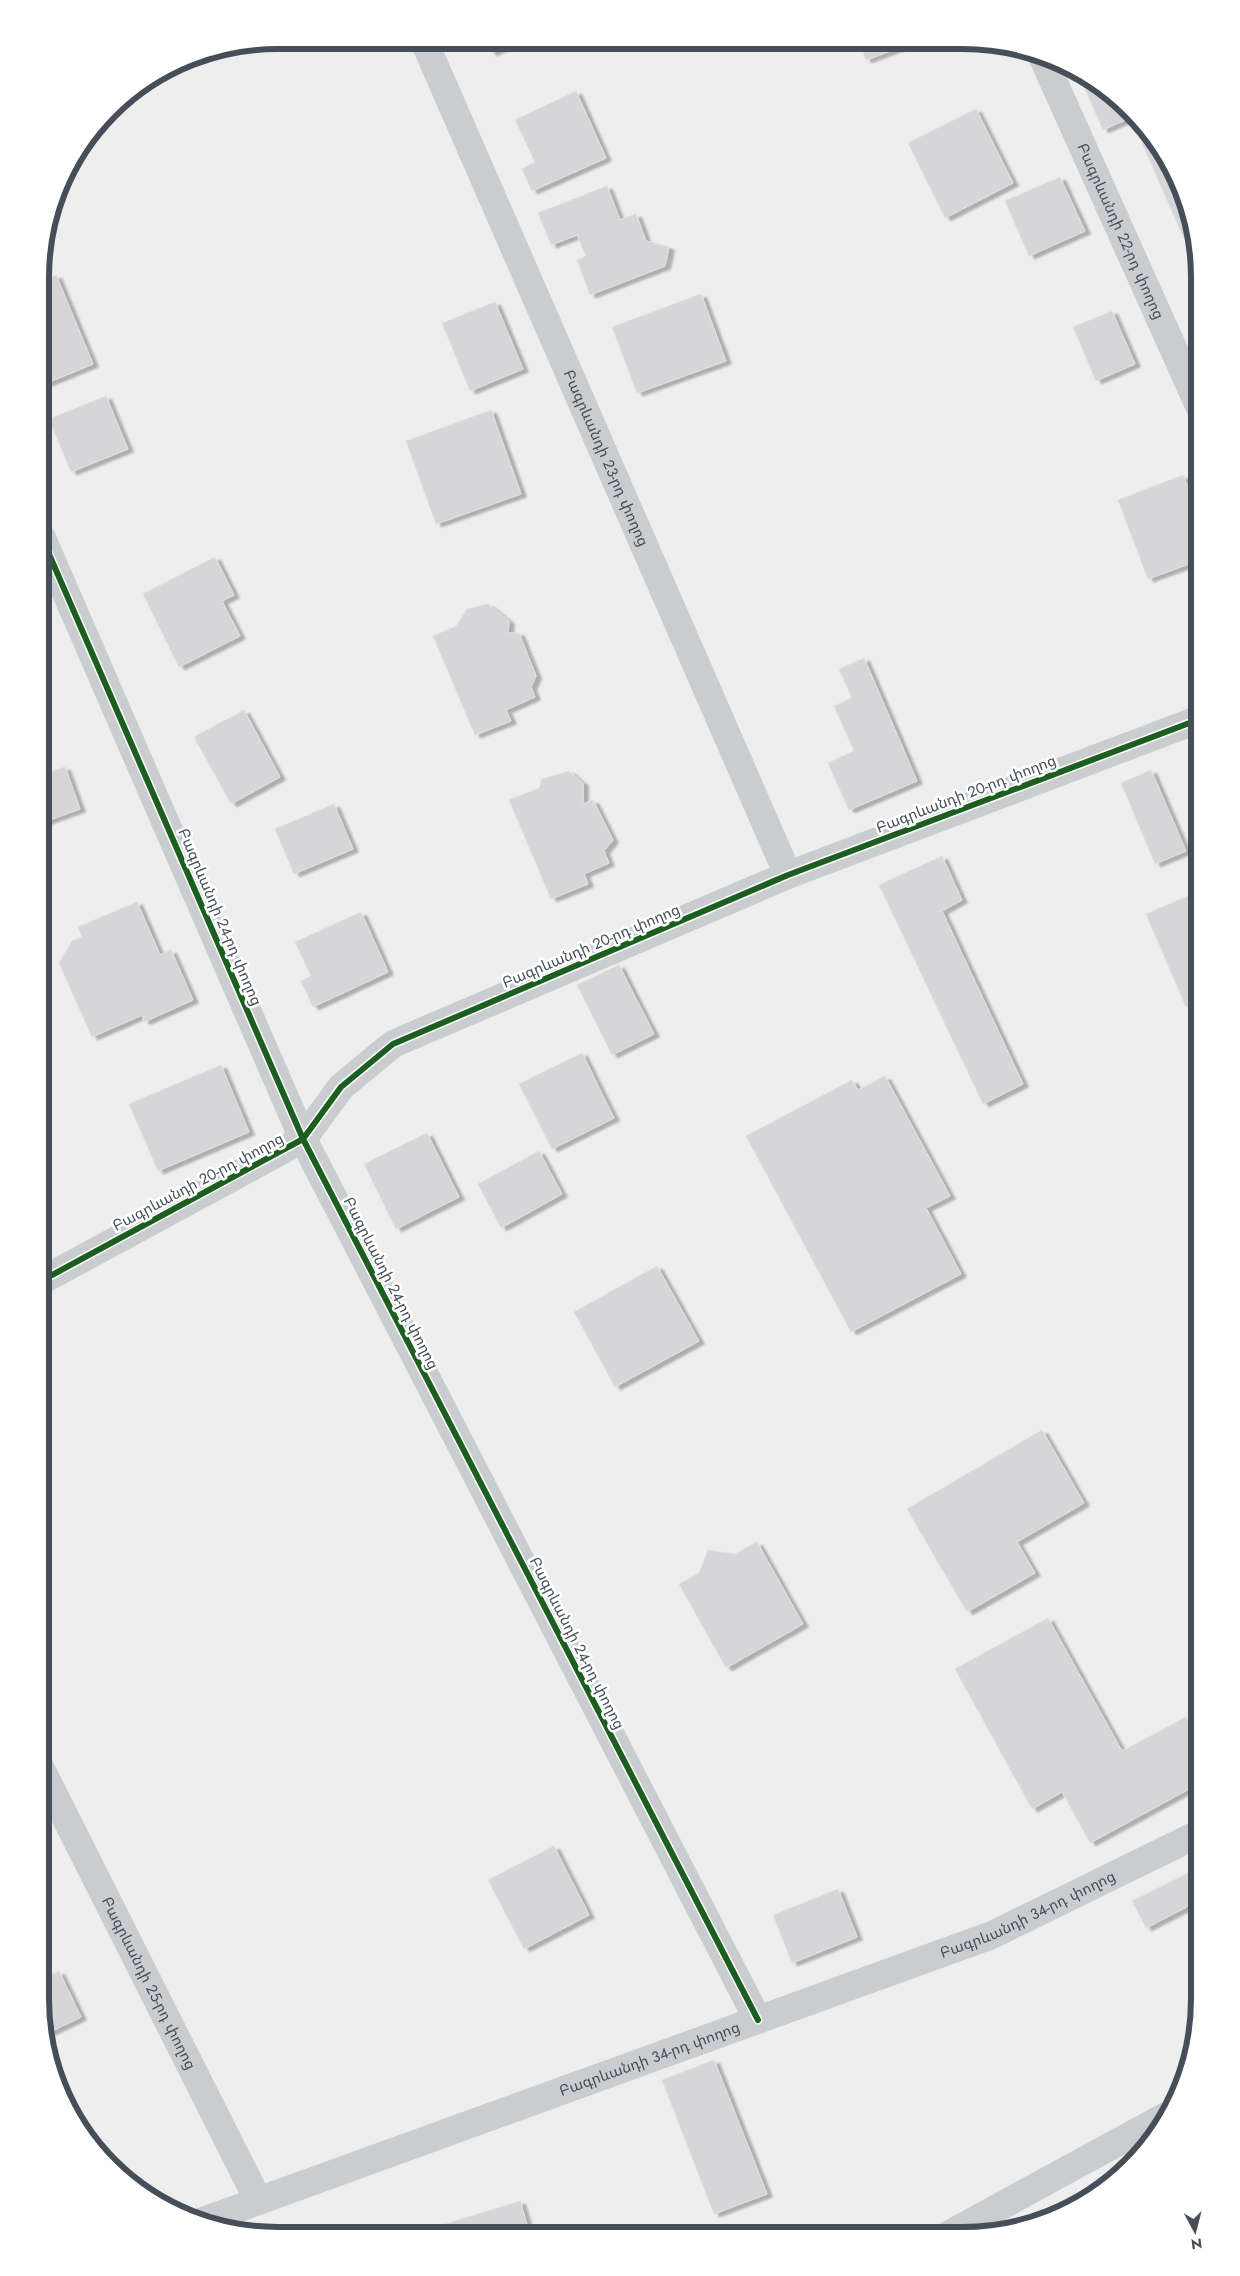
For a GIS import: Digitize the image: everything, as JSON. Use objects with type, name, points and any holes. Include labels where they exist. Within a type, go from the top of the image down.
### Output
[{"type":"street","name":"Բագրևանդի 23-րդ փողոց","points":[[427,49],[788,875]]},
{"type":"street","name":"Բագրևանդի 22-րդ փողոց","points":[[1046,65],[1191,388]]},
{"type":"street","name":"Բագրևանդի 24-րդ փողոց","points":[[49,554],[303,1139],[758,2020]]},
{"type":"street","name":"Բագրևանդի 20-րդ փողոց","points":[[49,1277],[303,1139],[341,1087],[393,1044],[788,875],[1191,722]]},
{"type":"street","name":"Բագրևանդի 25-րդ փողոց","points":[[49,1785],[258,2200]]},
{"type":"street","name":"Բագրևանդի 34-րդ փողոց","points":[[212,2217],[992,1935],[1191,1837]]},
{"type":"street","points":[[962,2227],[1156,2122]]},
{"type":"building","points":[[489,49],[500,49],[491,53]]},
{"type":"building","points":[[862,49],[896,49],[866,60]]},
{"type":"building","points":[[1082,82],[1113,105],[1127,119],[1103,130]]},
{"type":"building","points":[[576,91],[606,158],[532,191],[522,169],[535,162],[515,120]]},
{"type":"building","points":[[976,109],[1013,183],[945,218],[908,143]]},
{"type":"building","points":[[1146,141],[1168,176],[1179,204],[1190,252],[1142,143]]},
{"type":"building","points":[[1060,177],[1085,231],[1029,256],[1005,201]]},
{"type":"building","points":[[607,186],[620,220],[636,214],[646,241],[669,247],[665,266],[590,295],[577,260],[586,256],[577,235],[551,245],[538,213]]},
{"type":"building","points":[[56,275],[93,364],[49,382],[49,278]]},
{"type":"building","points":[[701,294],[726,361],[637,393],[612,327]]},
{"type":"building","points":[[495,302],[523,369],[470,391],[442,323]]},
{"type":"building","points":[[1112,311],[1135,364],[1096,381],[1073,327]]},
{"type":"building","points":[[106,396],[128,449],[71,472],[49,419]]},
{"type":"building","points":[[491,410],[521,494],[436,524],[406,441]]},
{"type":"building","points":[[1183,475],[1191,496],[1191,563],[1148,579],[1118,500]]},
{"type":"building","points":[[215,557],[234,595],[222,601],[240,636],[179,667],[143,594]]},
{"type":"building","points":[[488,604],[509,621],[508,633],[519,633],[536,676],[531,687],[535,697],[506,710],[511,721],[475,735],[433,636],[456,626],[467,609]]},
{"type":"building","points":[[864,658],[917,781],[849,810],[828,763],[854,751],[834,706],[852,698],[839,669]]},
{"type":"building","points":[[244,710],[280,777],[231,804],[194,737]]},
{"type":"building","points":[[65,767],[80,809],[49,820],[49,772]]},
{"type":"building","points":[[1151,770],[1186,851],[1155,864],[1121,783]]},
{"type":"building","points":[[569,771],[583,783],[583,804],[593,800],[613,840],[604,851],[609,863],[584,874],[588,884],[551,899],[509,800],[539,788],[542,779]]},
{"type":"building","points":[[334,804],[353,849],[294,874],[275,829]]},
{"type":"building","points":[[942,856],[962,900],[942,911],[1023,1084],[983,1104],[879,885]]},
{"type":"building","points":[[1191,895],[1191,1005],[1186,1007],[1146,914]]},
{"type":"building","points":[[137,902],[160,955],[171,950],[193,1000],[144,1022],[142,1015],[92,1037],[59,963],[72,941],[82,937],[78,927]]},
{"type":"building","points":[[361,912],[388,972],[313,1007],[301,981],[311,976],[295,942]]},
{"type":"building","points":[[619,965],[654,1034],[612,1055],[577,985]]},
{"type":"building","points":[[582,1053],[614,1118],[552,1149],[519,1084]]},
{"type":"building","points":[[221,1065],[249,1132],[158,1171],[129,1104]]},
{"type":"building","points":[[885,1076],[950,1196],[926,1208],[961,1274],[851,1332],[746,1136],[852,1080],[858,1090]]},
{"type":"building","points":[[427,1133],[459,1197],[396,1229],[364,1164]]},
{"type":"building","points":[[539,1151],[562,1194],[501,1228],[478,1184]]},
{"type":"building","points":[[657,1266],[699,1341],[615,1387],[574,1312]]},
{"type":"building","points":[[1042,1430],[1084,1503],[1017,1542],[1035,1573],[967,1612],[907,1509]]},
{"type":"building","points":[[757,1542],[803,1624],[726,1668],[679,1584],[699,1573],[708,1550],[735,1554]]},
{"type":"building","points":[[1048,1618],[1122,1751],[1186,1717],[1191,1726],[1191,1788],[1090,1843],[1062,1792],[1032,1809],[955,1669]]},
{"type":"building","points":[[554,1846],[589,1915],[524,1949],[488,1880]]},
{"type":"building","points":[[1191,1872],[1191,1905],[1146,1928],[1132,1901]]},
{"type":"building","points":[[838,1889],[857,1937],[792,1963],[773,1915]]},
{"type":"building","points":[[59,1971],[81,2017],[51,2031],[49,2014],[49,1976]]},
{"type":"building","points":[[714,2060],[767,2194],[714,2214],[662,2080]]},
{"type":"building","points":[[520,2201],[528,2227],[436,2227]]},
{"type":"cycle path","points":[[49,554],[303,1139],[758,2020]]},
{"type":"cycle path","points":[[49,1277],[303,1139],[341,1087],[393,1044],[788,875],[1191,722]]}]
